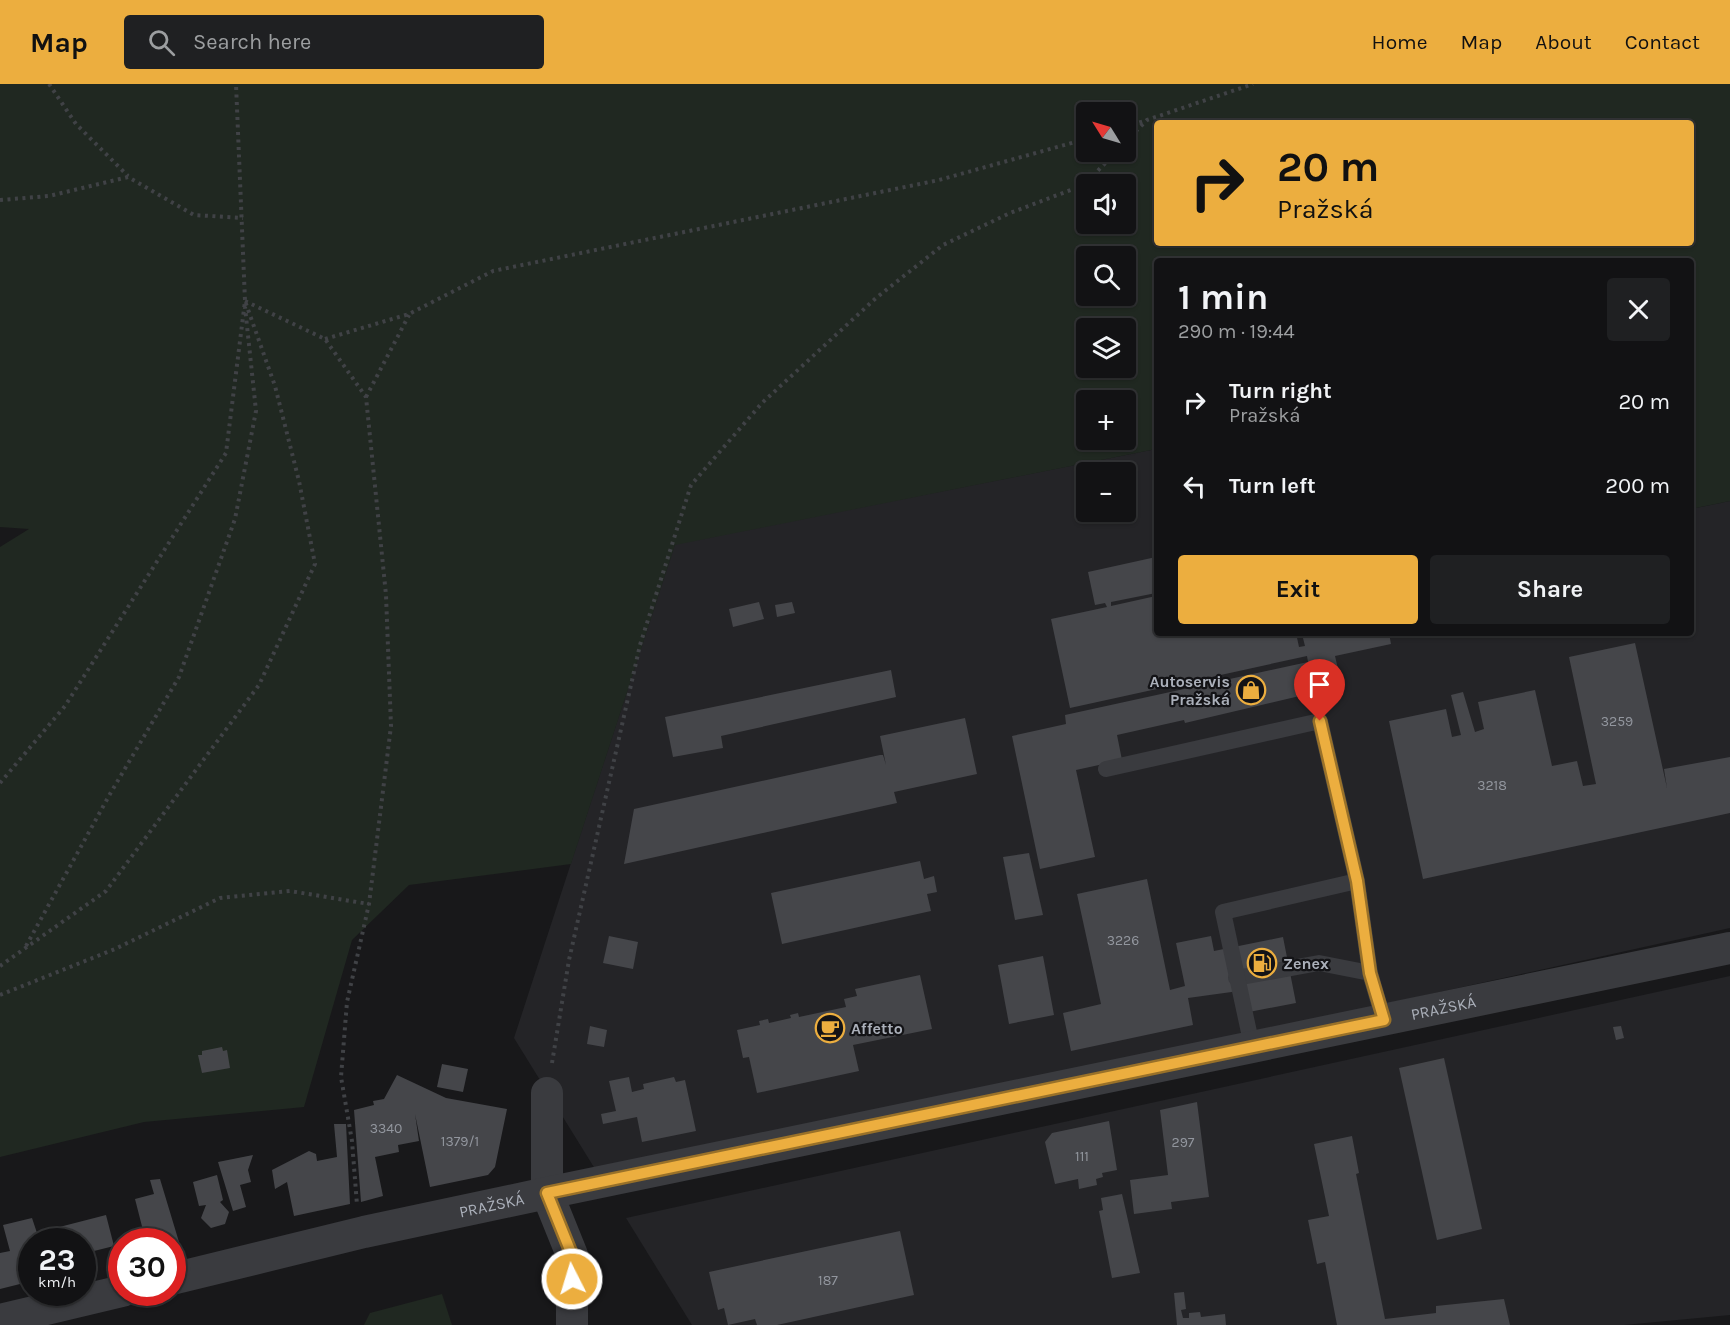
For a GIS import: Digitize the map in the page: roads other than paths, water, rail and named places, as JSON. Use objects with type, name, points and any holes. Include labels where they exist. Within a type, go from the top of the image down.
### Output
[{"type":"street","name":"PRAŽSKÁ","points":[[186,1276],[364,1232],[547,1193],[1730,948]]},
{"type":"street","points":[[547,1093],[547,1193],[572,1255],[572,1325]]},
{"type":"street","points":[[0,1320],[108,1294]]},
{"type":"lane","points":[[1106,769],[1320,721],[1357,881],[1370,973],[1384,1020]]},
{"type":"lane","points":[[1252,1046],[1223,912],[1357,881]]},
{"type":"lane","points":[[1236,978],[1319,963],[1370,973]]},
{"type":"place","name":"Autoservis Pražská","points":[[1251,690]]},
{"type":"place","name":"Zenex","points":[[1262,963]]},
{"type":"place","name":"Affetto","points":[[830,1028]]}]
